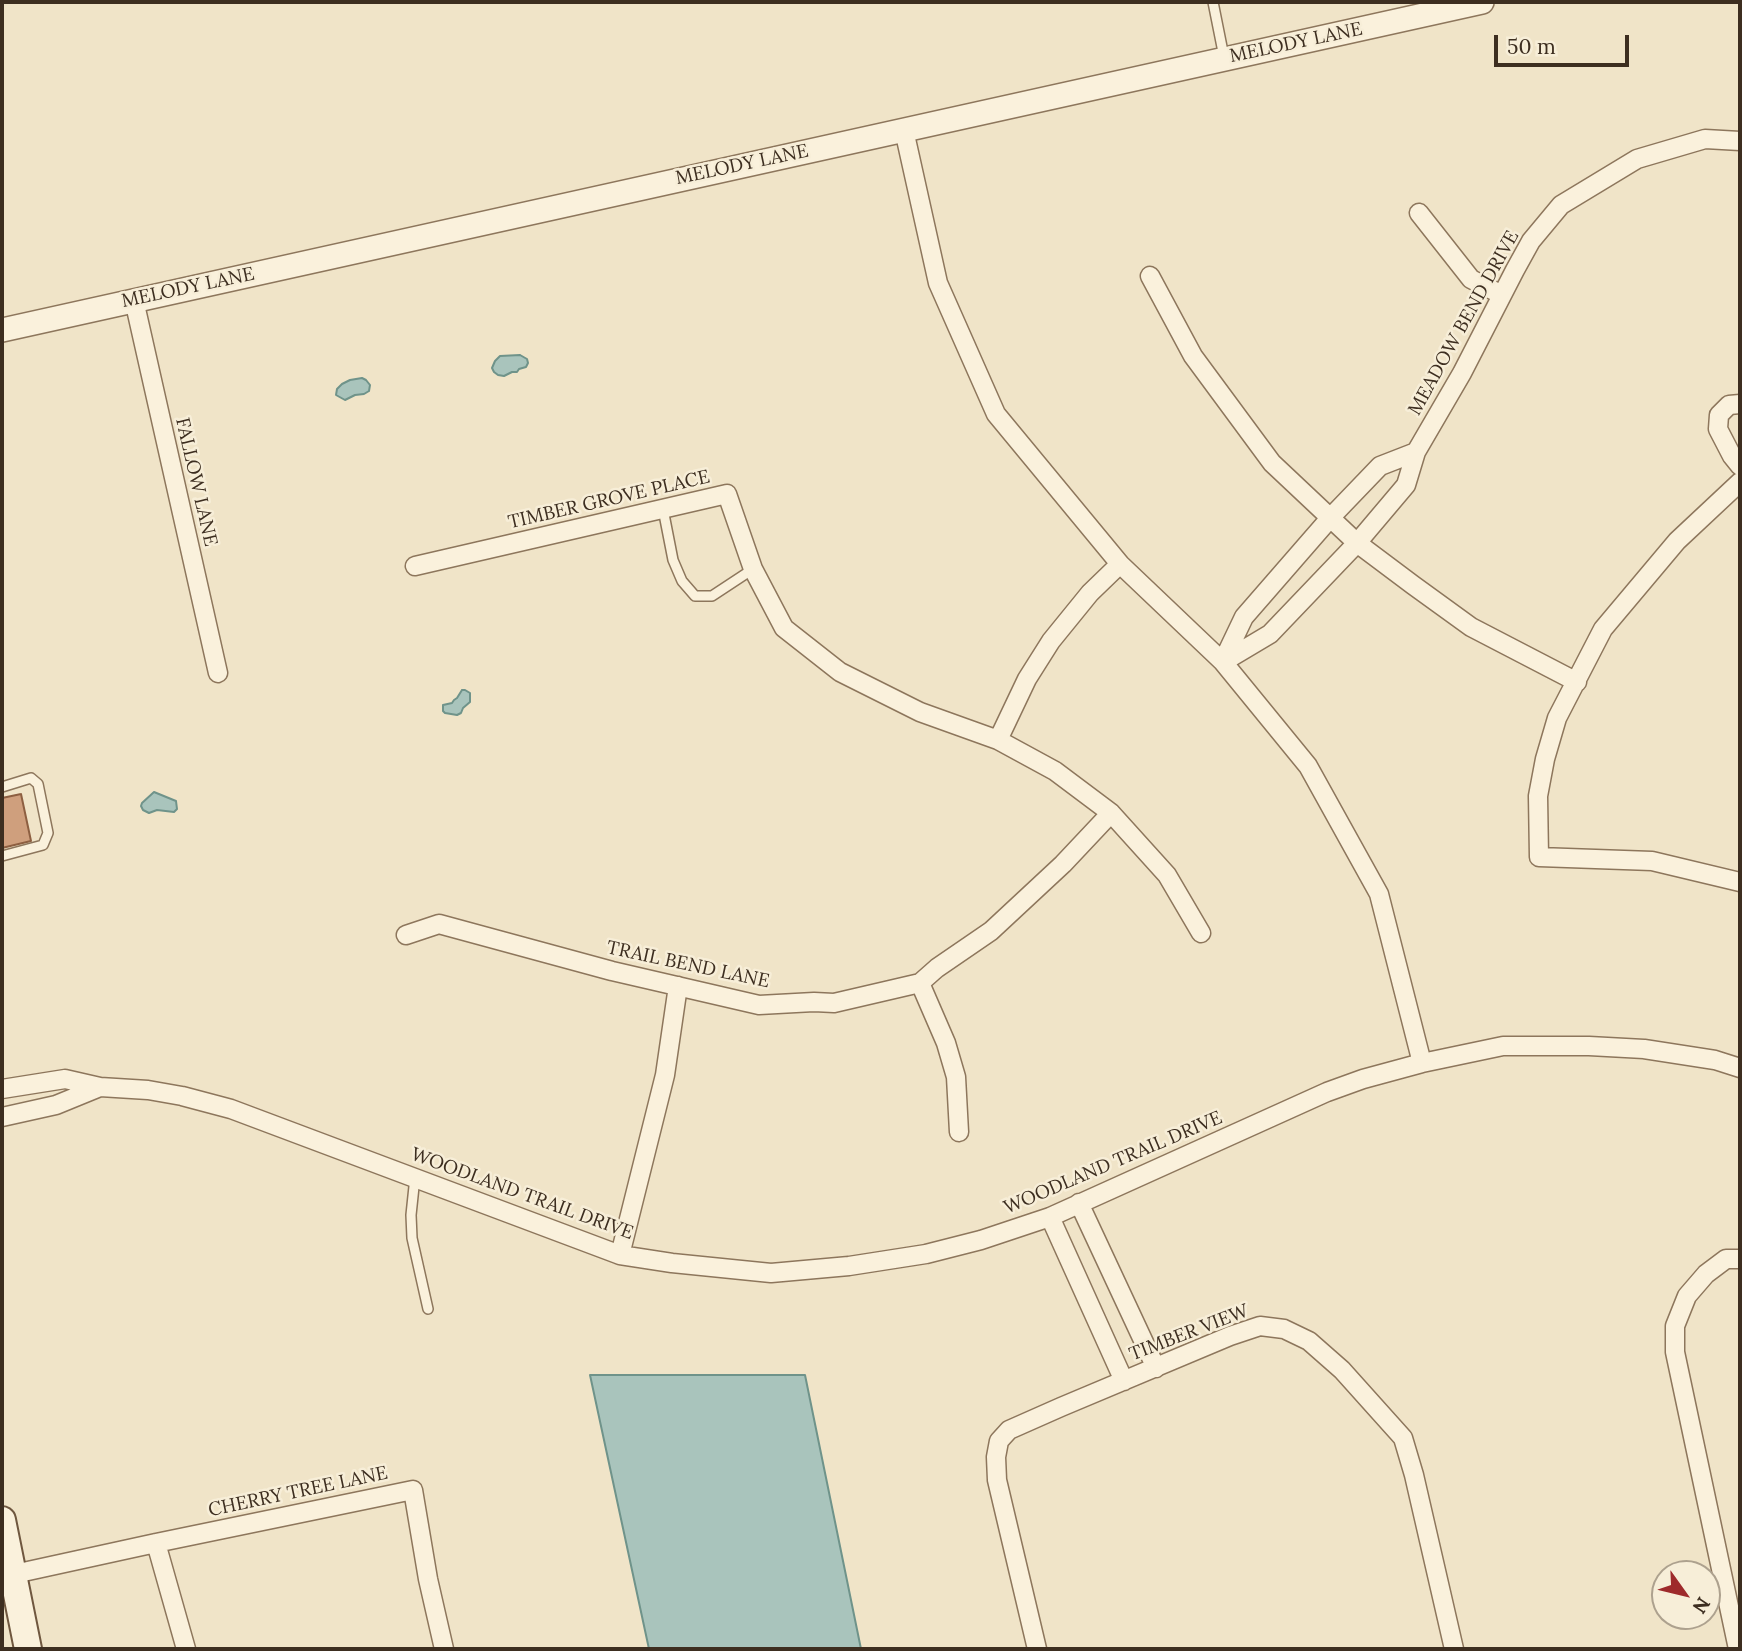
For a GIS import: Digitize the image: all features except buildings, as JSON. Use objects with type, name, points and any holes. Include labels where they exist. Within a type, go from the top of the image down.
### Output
[{"type":"main road","points":[[2,1520],[7,1575],[29,1649]]},
{"type":"street","name":"MELODY LANE","points":[[2,330],[1482,2]]},
{"type":"street","points":[[904,130],[938,283],[996,414],[1120,564],[1223,662],[1308,766],[1378,894],[1422,1063]]},
{"type":"street","name":"MEADOW BEND DRIVE","points":[[1223,662],[1270,634],[1357,543],[1406,485],[1416,452],[1462,373],[1531,241],[1561,205],[1637,159],[1704,139],[1740,141]]},
{"type":"street","points":[[1419,213],[1471,279],[1502,295]]},
{"type":"street","points":[[1150,276],[1193,356],[1272,463],[1357,543],[1471,627],[1577,682]]},
{"type":"street","name":"FALLOW LANE","points":[[134,300],[218,673]]},
{"type":"street","points":[[1740,404],[1729,405],[1719,415],[1718,429],[1740,466]]},
{"type":"street","points":[[1223,662],[1244,617],[1331,517],[1380,466],[1416,452]]},
{"type":"street","points":[[1740,482],[1677,541],[1603,629],[1557,718],[1538,796],[1539,857],[1652,861],[1740,882]]},
{"type":"street","name":"TIMBER GROVE PLACE","points":[[415,566],[727,494],[752,569],[784,628],[840,671],[920,712],[998,740],[1055,771],[1111,813],[1167,875],[1200,933]]},
{"type":"street","points":[[998,740],[1027,679],[1051,641],[1084,600],[1120,564]]},
{"type":"street","name":"TRAIL BEND LANE","points":[[406,935],[439,924],[612,971],[759,1005],[834,1003],[920,982],[991,931],[1063,864],[1111,813]]},
{"type":"street","points":[[920,982],[946,1043],[956,1077],[959,1132]]},
{"type":"street","points":[[620,1255],[665,1075],[678,986]]},
{"type":"street","name":"WOODLAND TRAIL DRIVE","points":[[2,1089],[65,1079],[100,1087],[171,1094],[231,1108],[620,1255],[771,1273],[849,1266],[926,1254],[981,1240],[1050,1217],[1327,1093],[1363,1079],[1422,1063],[1503,1046],[1589,1046],[1644,1049],[1715,1060],[1740,1068]]},
{"type":"street","name":"WOODLAND TRAIL DRIVE","points":[[2,1117],[56,1105],[100,1087]]},
{"type":"street","points":[[1079,1203],[1156,1367]]},
{"type":"street","points":[[1050,1217],[1124,1381]]},
{"type":"street","points":[[1733,1259],[1706,1274],[1687,1296],[1675,1326],[1675,1352],[1736,1618],[1738,1649]]},
{"type":"street","name":"TIMBER VIEW","points":[[1037,1649],[997,1480],[996,1457],[999,1441],[1009,1430],[1230,1336],[1260,1326],[1284,1329],[1309,1341],[1342,1370],[1403,1438],[1454,1649]]},
{"type":"street","name":"CHERRY TREE LANE","points":[[7,1575],[413,1490],[428,1579],[444,1649]]},
{"type":"street","points":[[156,1543],[186,1649]]},
{"type":"lane","points":[[1213,2],[1224,59]]},
{"type":"lane","points":[[663,509],[673,560],[682,581],[695,596],[712,596],[752,569]]},
{"type":"lane","points":[[2,787],[30,778],[38,784],[48,833],[43,845],[2,856]]},
{"type":"lane","points":[[415,1177],[411,1215],[412,1238],[428,1309]]},
{"type":"water","points":[[520,355],[527,359],[526,367],[504,376],[494,372],[492,368],[500,356]]},
{"type":"water","points":[[362,378],[370,385],[369,391],[345,400],[336,395],[342,384]]},
{"type":"water","points":[[462,690],[470,693],[470,702],[457,715],[445,713],[443,705],[452,703]]},
{"type":"water","points":[[154,792],[176,801],[177,809],[174,812],[157,810],[149,813],[143,810],[142,803]]},
{"type":"water","points":[[590,1375],[805,1375],[861,1649],[649,1649]]}]
